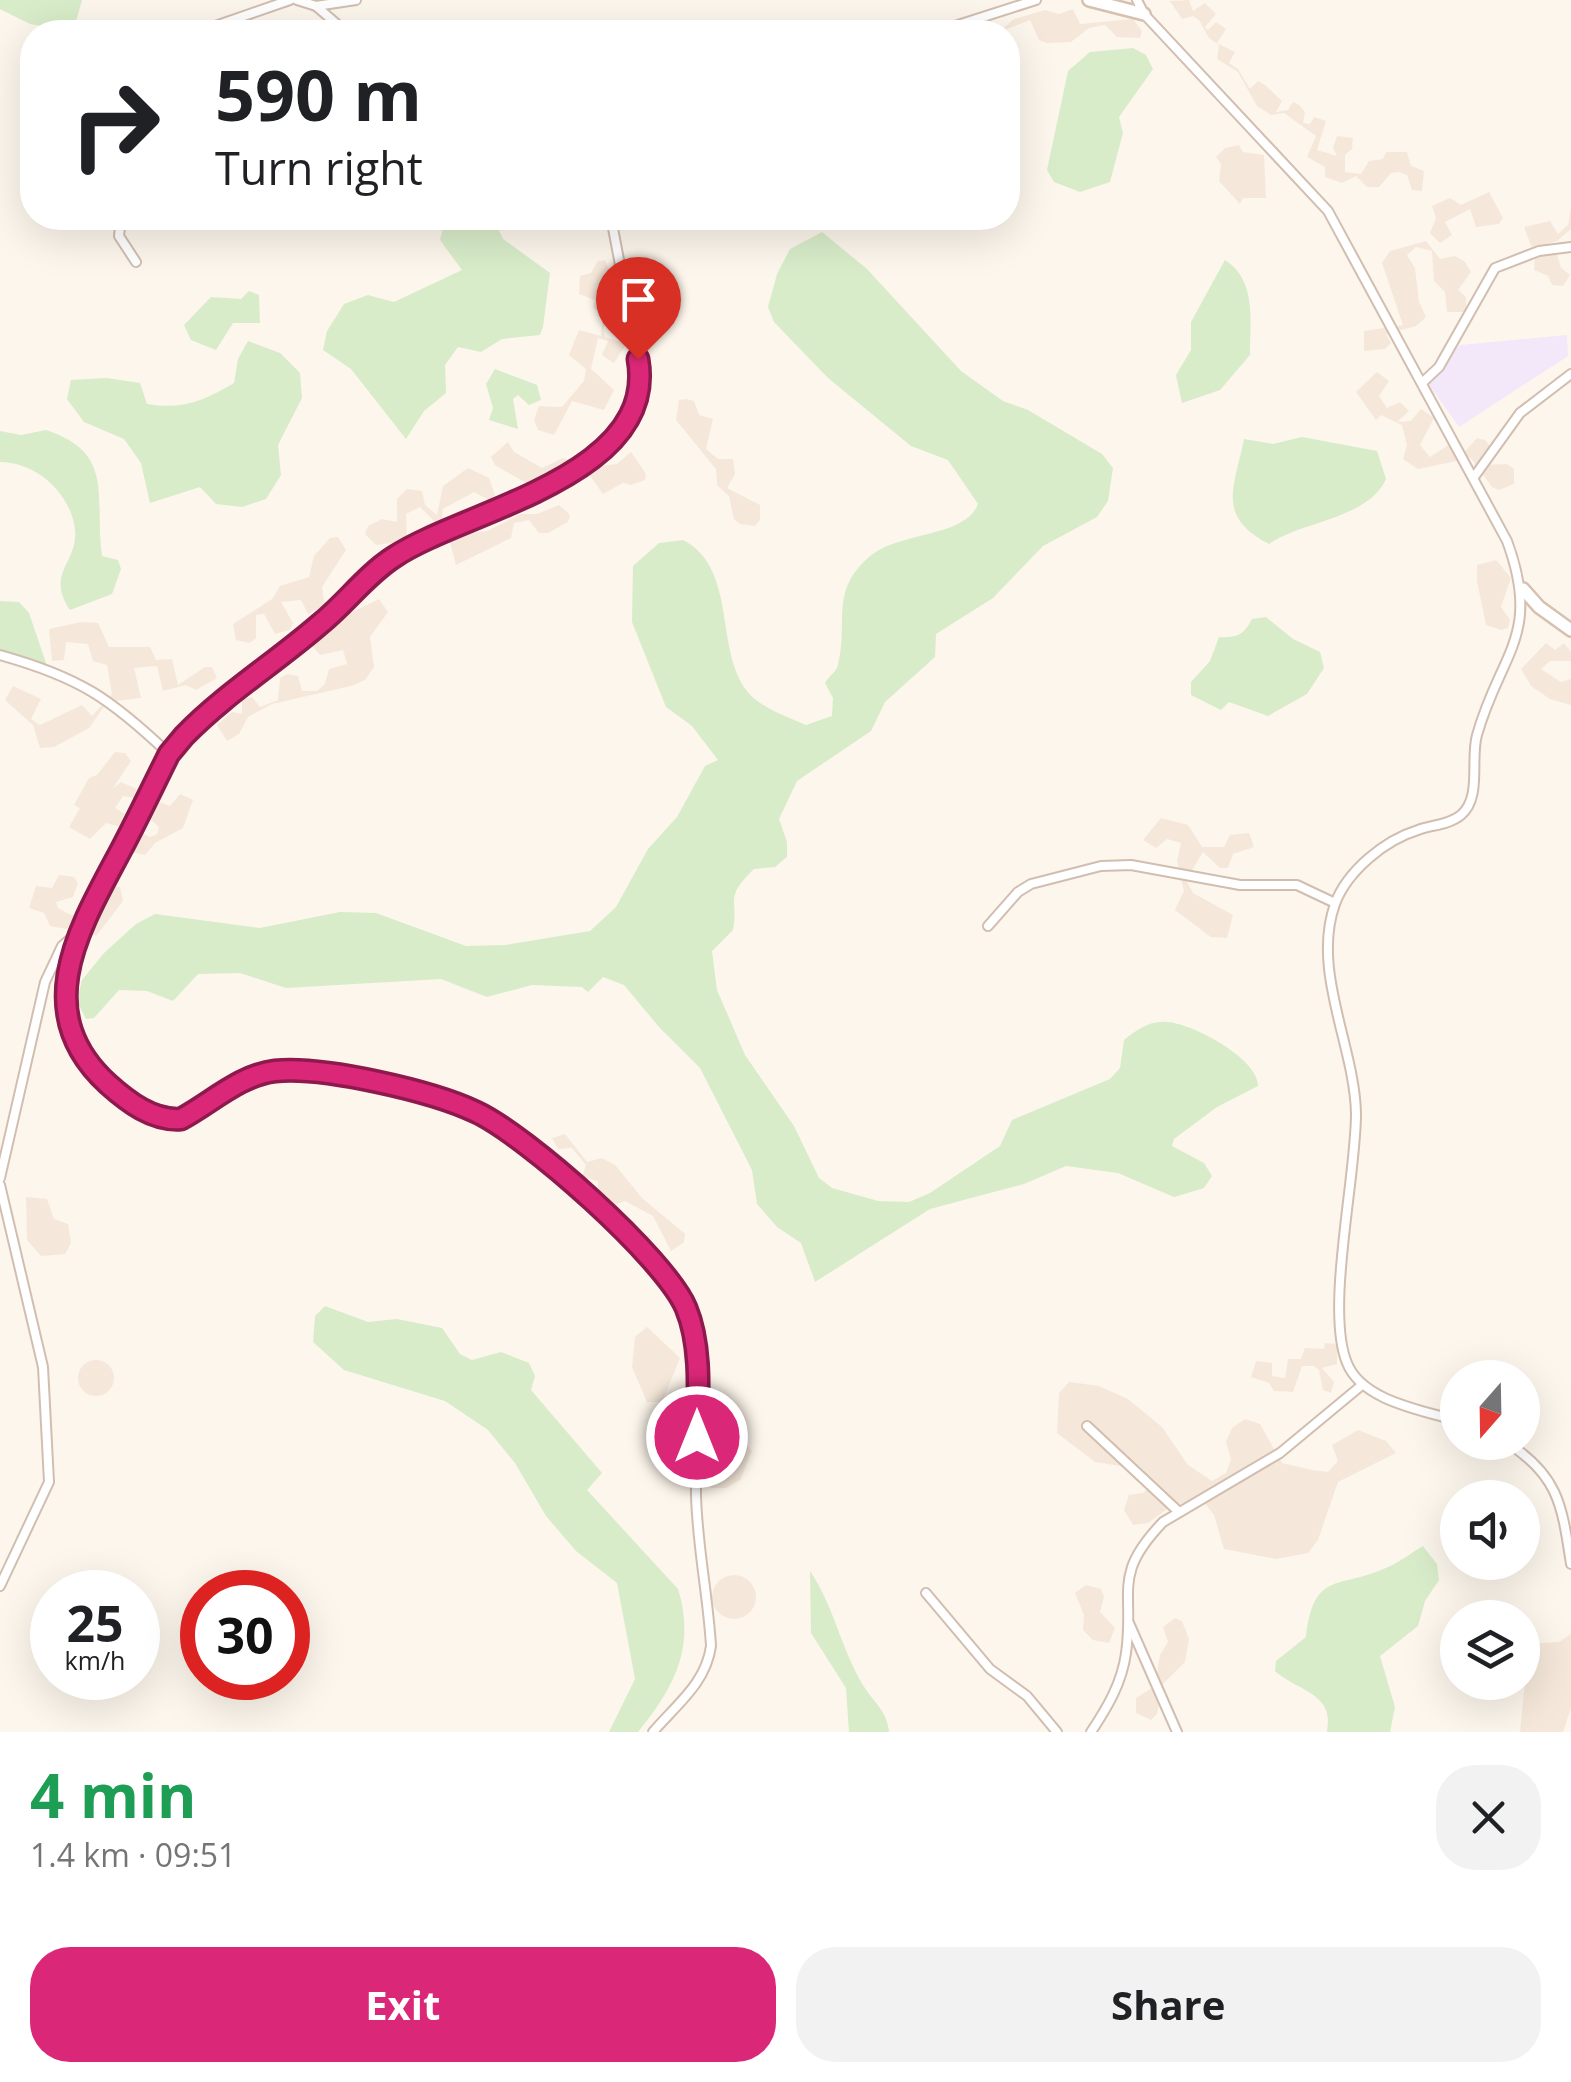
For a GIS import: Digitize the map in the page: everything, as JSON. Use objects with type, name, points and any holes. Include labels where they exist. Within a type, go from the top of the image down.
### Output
[{"type":"street","points":[[234,20],[293,0],[316,6],[356,0]]},
{"type":"street","points":[[974,20],[1036,0]]},
{"type":"street","points":[[1089,0],[1144,14]]},
{"type":"street","points":[[1136,0],[1144,14],[1315,193],[1343,234],[1474,478],[1507,541],[1523,588],[1539,607],[1571,630]]},
{"type":"street","points":[[316,6],[332,20]]},
{"type":"street","points":[[119,230],[119,236],[136,262]]},
{"type":"street","points":[[613,230],[642,379],[628,419],[607,444],[547,488],[398,554],[321,624],[234,690],[169,754],[79,931],[66,986],[73,1039],[102,1078],[135,1105],[168,1120],[181,1119],[252,1076],[295,1070],[450,1101],[510,1133],[585,1194],[659,1266],[688,1310],[696,1366],[696,1497],[711,1646],[708,1665],[698,1684],[653,1732]]},
{"type":"street","points":[[1422,383],[1446,358],[1495,268],[1539,252],[1571,246]]},
{"type":"street","points":[[1474,478],[1520,413],[1571,374]]},
{"type":"street","points":[[1440,1414],[1362,1385],[1347,1364],[1340,1318],[1356,1115],[1334,989],[1331,947],[1336,903],[1358,870],[1406,835],[1461,815],[1469,802],[1476,737],[1510,654],[1523,588]]},
{"type":"street","points":[[0,655],[83,683],[112,702],[169,754]]},
{"type":"street","points":[[988,926],[1018,892],[1032,884],[1100,866],[1131,865],[1240,885],[1296,885],[1336,903]]},
{"type":"street","points":[[0,1586],[49,1482],[42,1367],[0,1182],[1,1162],[46,982],[62,946],[79,931]]},
{"type":"street","points":[[1090,1732],[1121,1676],[1128,1619],[1126,1583],[1136,1556],[1162,1522],[1280,1453],[1362,1385]]},
{"type":"street","points":[[1087,1426],[1179,1512]]},
{"type":"street","points":[[1529,1460],[1544,1472],[1554,1488],[1571,1564]]},
{"type":"street","points":[[926,1593],[990,1669],[1027,1696],[1057,1732]]},
{"type":"street","points":[[1128,1619],[1177,1732]]},
{"type":"shaded area","points":[[1189,0],[1193,11],[1205,3],[1216,14],[1205,27],[1208,30],[1216,22],[1226,29],[1217,43],[1235,52],[1229,63],[1238,69],[1250,89],[1258,81],[1282,101],[1276,112],[1288,110],[1293,102],[1305,112],[1303,123],[1310,124],[1314,117],[1326,121],[1317,150],[1337,156],[1333,148],[1337,136],[1353,138],[1352,149],[1345,155],[1345,172],[1361,174],[1369,161],[1383,159],[1386,152],[1407,152],[1411,166],[1424,171],[1422,191],[1412,190],[1407,175],[1399,172],[1391,173],[1379,187],[1367,187],[1356,176],[1342,183],[1325,177],[1325,167],[1307,157],[1316,136],[1284,113],[1271,115],[1257,106],[1238,72],[1217,59],[1219,45],[1209,38],[1199,20],[1193,16],[1182,19],[1170,1]]},
{"type":"shaded area","points":[[1073,9],[1080,24],[1133,19],[1142,31],[1140,38],[1117,37],[1105,25],[1089,28],[1071,42],[1047,43],[1039,40],[1030,20],[1020,24],[1020,20],[1013,20],[1045,10],[1059,14]]},
{"type":"shaded area","points":[[1239,145],[1243,152],[1264,155],[1266,198],[1243,198],[1240,204],[1219,181],[1221,164],[1216,157],[1225,148]]},
{"type":"shaded area","points":[[1489,192],[1503,218],[1499,224],[1476,227],[1470,209],[1445,222],[1452,235],[1440,243],[1430,233],[1436,218],[1432,206],[1450,198],[1461,205]]},
{"type":"shaded area","points":[[1571,209],[1571,229],[1557,241],[1536,248],[1541,255],[1556,251],[1561,268],[1570,275],[1563,286],[1552,285],[1548,276],[1534,270],[1535,256],[1524,227],[1550,221],[1558,234],[1568,225]]},
{"type":"shaded area","points":[[1426,241],[1440,259],[1455,256],[1471,272],[1458,290],[1466,297],[1466,312],[1447,312],[1445,292],[1434,281],[1432,251],[1416,247],[1407,255],[1415,268],[1419,302],[1426,317],[1416,326],[1386,334],[1391,343],[1385,349],[1364,351],[1364,331],[1403,325],[1382,263],[1390,251]]},
{"type":"shaded area","points":[[605,260],[611,274],[600,283],[600,290],[613,300],[603,329],[605,337],[626,344],[614,363],[602,355],[608,341],[598,338],[591,369],[614,390],[604,410],[572,401],[554,435],[538,430],[534,420],[539,406],[562,407],[584,381],[586,369],[569,355],[579,330],[601,336],[603,319],[593,307],[595,300],[579,294],[580,276],[591,273],[598,261]]},
{"type":"shaded area","points":[[1567,335],[1568,356],[1459,427],[1427,382],[1460,345]]},
{"type":"shaded area","points":[[1377,372],[1389,381],[1379,396],[1387,408],[1400,402],[1409,411],[1397,422],[1411,421],[1421,409],[1434,418],[1420,445],[1430,457],[1450,444],[1461,456],[1477,438],[1485,440],[1490,446],[1484,465],[1507,464],[1514,469],[1514,484],[1499,490],[1492,487],[1471,458],[1418,469],[1403,459],[1407,445],[1402,425],[1381,415],[1376,420],[1356,392]]},
{"type":"shaded area","points":[[679,400],[694,401],[699,415],[713,419],[706,449],[718,459],[733,459],[735,474],[727,488],[760,505],[760,520],[755,526],[734,519],[729,496],[717,485],[716,469],[676,420]]},
{"type":"shaded area","points":[[508,442],[514,452],[542,468],[563,458],[591,467],[617,464],[631,452],[646,474],[645,480],[631,485],[623,483],[603,494],[583,466],[568,460],[528,484],[495,465],[491,457]]},
{"type":"shaded area","points":[[468,468],[489,478],[495,495],[489,500],[474,492],[443,509],[442,517],[456,535],[487,531],[521,514],[537,514],[559,505],[570,515],[568,522],[548,533],[539,533],[529,520],[514,523],[511,538],[456,565],[448,535],[420,507],[406,514],[407,541],[376,545],[365,534],[368,526],[382,519],[397,522],[397,499],[407,489],[422,491],[425,505],[437,515],[443,486]]},
{"type":"shaded area","points":[[338,537],[346,550],[322,587],[324,602],[335,612],[350,613],[379,599],[388,612],[370,637],[374,667],[365,680],[351,686],[272,704],[248,717],[239,734],[227,741],[217,725],[232,712],[242,714],[242,699],[252,697],[260,707],[278,700],[280,678],[287,674],[298,676],[302,691],[317,691],[325,684],[329,669],[347,664],[343,650],[320,655],[310,644],[312,637],[343,622],[325,606],[308,614],[301,600],[281,602],[293,623],[290,630],[275,634],[264,614],[256,615],[256,638],[250,643],[236,640],[233,624],[272,599],[280,586],[309,577],[314,556],[330,538]]},
{"type":"shaded area","points":[[1496,560],[1511,578],[1501,607],[1510,620],[1508,628],[1501,630],[1486,625],[1477,581],[1477,565]]},
{"type":"shaded area","points":[[81,622],[98,623],[109,647],[150,647],[156,660],[172,659],[178,685],[205,667],[212,667],[217,678],[196,690],[186,685],[163,691],[157,666],[134,668],[141,698],[107,702],[89,728],[54,747],[40,748],[33,725],[5,700],[13,686],[41,699],[31,719],[40,725],[82,705],[92,716],[112,694],[107,665],[93,661],[88,644],[66,642],[64,660],[52,661],[49,629]]},
{"type":"shaded area","points":[[1546,643],[1555,650],[1564,643],[1571,652],[1571,661],[1550,661],[1541,669],[1561,682],[1571,679],[1571,705],[1550,699],[1531,686],[1521,669]]},
{"type":"shaded area","points":[[115,752],[125,753],[131,761],[113,788],[121,782],[137,789],[134,798],[123,796],[115,808],[125,814],[122,820],[129,827],[150,837],[157,834],[159,827],[142,812],[149,798],[170,806],[180,794],[193,800],[183,828],[155,843],[145,855],[131,852],[132,837],[121,827],[106,823],[90,839],[69,827],[80,808],[74,805],[89,778],[97,775]]},
{"type":"shaded area","points":[[1161,818],[1188,825],[1202,847],[1224,847],[1230,835],[1249,833],[1254,847],[1233,854],[1228,868],[1220,868],[1203,852],[1186,880],[1193,893],[1233,915],[1227,938],[1211,937],[1175,910],[1184,891],[1177,861],[1181,843],[1167,839],[1156,848],[1143,840]]},
{"type":"shaded area","points":[[59,875],[74,877],[78,883],[73,897],[56,902],[58,908],[71,915],[86,917],[106,885],[120,887],[123,901],[96,936],[77,921],[66,929],[50,926],[44,913],[29,908],[36,886],[52,888]]},
{"type":"shaded area","points":[[565,1134],[587,1162],[602,1158],[615,1165],[642,1198],[685,1234],[684,1242],[671,1251],[653,1216],[625,1201],[609,1207],[598,1191],[598,1181],[582,1177],[586,1165],[572,1148],[558,1149],[552,1138]]},
{"type":"shaded area","points":[[26,1197],[47,1199],[54,1219],[68,1224],[71,1243],[65,1254],[41,1256],[27,1240]]},
{"type":"shaded area","points":[[647,1327],[680,1358],[662,1402],[647,1402],[632,1367],[635,1337]]},
{"type":"shaded area","points":[[1325,1343],[1337,1344],[1337,1364],[1322,1368],[1334,1382],[1331,1393],[1323,1390],[1319,1370],[1314,1366],[1302,1366],[1293,1392],[1274,1391],[1269,1383],[1251,1377],[1256,1361],[1272,1363],[1272,1376],[1285,1378],[1288,1359],[1301,1359],[1305,1348],[1324,1349]]},
{"type":"shaded area","points":[[96,1360],[109,1365],[114,1378],[109,1391],[96,1396],[83,1391],[78,1378],[83,1365]]},
{"type":"shaded area","points":[[1069,1382],[1099,1386],[1128,1399],[1162,1427],[1188,1465],[1212,1481],[1226,1473],[1231,1459],[1226,1442],[1232,1428],[1245,1419],[1260,1424],[1282,1463],[1312,1470],[1328,1472],[1338,1461],[1332,1445],[1358,1430],[1386,1441],[1396,1453],[1338,1482],[1318,1540],[1308,1553],[1276,1559],[1224,1549],[1214,1515],[1204,1502],[1174,1504],[1148,1523],[1133,1525],[1124,1510],[1129,1495],[1143,1493],[1153,1483],[1127,1467],[1095,1462],[1057,1433],[1059,1393]]},
{"type":"shaded area","points":[[715,1425],[730,1428],[752,1451],[740,1480],[726,1488],[711,1488],[701,1475],[696,1444],[700,1430]]},
{"type":"shaded area","points":[[734,1575],[750,1581],[756,1597],[750,1613],[734,1619],[718,1613],[712,1597],[718,1581]]},
{"type":"shaded area","points":[[1086,1585],[1101,1589],[1104,1597],[1100,1612],[1115,1628],[1109,1643],[1093,1640],[1083,1630],[1084,1615],[1075,1593]]},
{"type":"shaded area","points":[[1175,1618],[1182,1621],[1189,1639],[1185,1662],[1162,1685],[1157,1714],[1151,1720],[1136,1713],[1136,1698],[1155,1686],[1160,1655],[1168,1642],[1163,1627]]},
{"type":"shaded area","points":[[1571,1634],[1571,1708],[1563,1732],[1520,1732],[1523,1700],[1540,1700],[1540,1643],[1559,1642]]},
{"type":"green space","points":[[0,0],[82,0],[76,20],[22,20],[0,9]]},
{"type":"green space","points":[[1133,48],[1146,55],[1153,69],[1119,117],[1123,133],[1110,182],[1080,192],[1054,182],[1047,170],[1068,71],[1090,52]]},
{"type":"green space","points":[[442,230],[499,230],[503,239],[550,273],[543,327],[540,335],[502,339],[481,352],[458,347],[445,365],[446,393],[424,411],[406,439],[351,369],[323,350],[327,331],[344,304],[368,295],[394,302],[462,270],[440,240]]},
{"type":"green space","points":[[822,232],[867,269],[961,371],[1003,401],[1028,410],[1102,454],[1113,468],[1108,501],[1097,517],[1043,546],[993,598],[936,634],[935,657],[885,702],[871,731],[797,781],[779,819],[787,842],[787,857],[775,867],[754,869],[744,879],[735,893],[733,930],[712,951],[717,990],[745,1055],[794,1126],[819,1178],[832,1188],[878,1201],[909,1202],[930,1193],[1000,1146],[1012,1120],[1110,1079],[1120,1068],[1124,1040],[1139,1029],[1161,1022],[1192,1029],[1236,1054],[1248,1065],[1258,1086],[1217,1107],[1174,1139],[1172,1146],[1204,1163],[1212,1176],[1204,1188],[1174,1197],[1118,1173],[1066,1166],[1024,1184],[930,1209],[815,1282],[801,1243],[777,1227],[757,1204],[752,1170],[700,1068],[624,985],[603,977],[588,992],[582,987],[532,985],[487,997],[441,979],[286,988],[240,973],[198,974],[173,1001],[147,991],[119,990],[94,1018],[86,1019],[77,1001],[82,980],[136,924],[155,914],[260,928],[340,912],[376,913],[466,946],[505,945],[590,931],[616,907],[648,849],[677,817],[705,766],[718,760],[692,726],[666,707],[632,622],[633,566],[659,543],[683,540],[701,554],[713,572],[733,664],[742,684],[756,700],[806,725],[832,716],[833,698],[825,683],[838,665],[845,595],[857,570],[882,549],[960,523],[978,504],[948,460],[911,446],[828,378],[774,322],[768,307],[777,274],[790,249]]},
{"type":"green space","points":[[1225,260],[1235,268],[1247,290],[1250,355],[1220,390],[1182,403],[1176,375],[1191,350],[1191,322]]},
{"type":"green space","points":[[249,291],[259,295],[260,323],[233,323],[216,350],[191,340],[184,325],[211,297],[241,299]]},
{"type":"green space","points":[[248,341],[280,353],[300,373],[302,398],[278,445],[281,475],[266,499],[242,507],[216,504],[200,487],[150,503],[141,463],[124,439],[84,422],[67,399],[71,380],[107,378],[140,383],[147,404],[192,403],[234,383],[238,359]]},
{"type":"green space","points":[[495,369],[537,385],[541,400],[529,405],[518,395],[513,399],[518,429],[489,420],[493,408],[486,384]]},
{"type":"green space","points":[[46,430],[83,451],[92,464],[99,496],[102,556],[118,560],[121,569],[112,594],[70,610],[61,587],[75,542],[67,503],[38,473],[0,462],[0,431],[21,435]]},
{"type":"green space","points":[[1302,437],[1377,451],[1386,479],[1365,503],[1269,544],[1252,534],[1235,512],[1234,487],[1244,439],[1273,444]]},
{"type":"green space","points":[[0,601],[19,602],[29,613],[47,666],[0,651]]},
{"type":"green space","points":[[1266,617],[1293,639],[1320,652],[1324,668],[1307,694],[1268,716],[1229,702],[1221,710],[1191,695],[1191,682],[1210,661],[1219,637],[1239,634],[1252,619]]},
{"type":"green space","points":[[325,1306],[368,1322],[397,1319],[442,1328],[460,1354],[472,1360],[501,1352],[529,1363],[535,1376],[531,1390],[602,1473],[587,1490],[678,1589],[684,1630],[678,1666],[662,1699],[638,1732],[609,1732],[635,1679],[617,1583],[576,1551],[546,1516],[515,1463],[488,1430],[445,1401],[344,1370],[313,1342],[315,1316]]},
{"type":"green space","points":[[1423,1546],[1437,1564],[1439,1580],[1425,1601],[1418,1626],[1380,1656],[1395,1707],[1390,1732],[1327,1732],[1326,1709],[1313,1695],[1275,1671],[1276,1661],[1306,1637],[1315,1601],[1323,1591],[1388,1567]]},
{"type":"green space","points":[[810,1571],[855,1671],[883,1712],[889,1732],[849,1732],[846,1688],[811,1633]]},
{"type":"route","points":[[638,359],[642,379],[638,396],[628,419],[607,444],[547,488],[398,554],[321,624],[234,690],[184,736],[169,754],[79,931],[68,968],[66,1004],[73,1039],[87,1062],[135,1105],[168,1120],[197,1111],[252,1076],[295,1070],[450,1101],[481,1114],[510,1133],[585,1194],[659,1266],[677,1290],[688,1310],[692,1329],[697,1437]]}]
